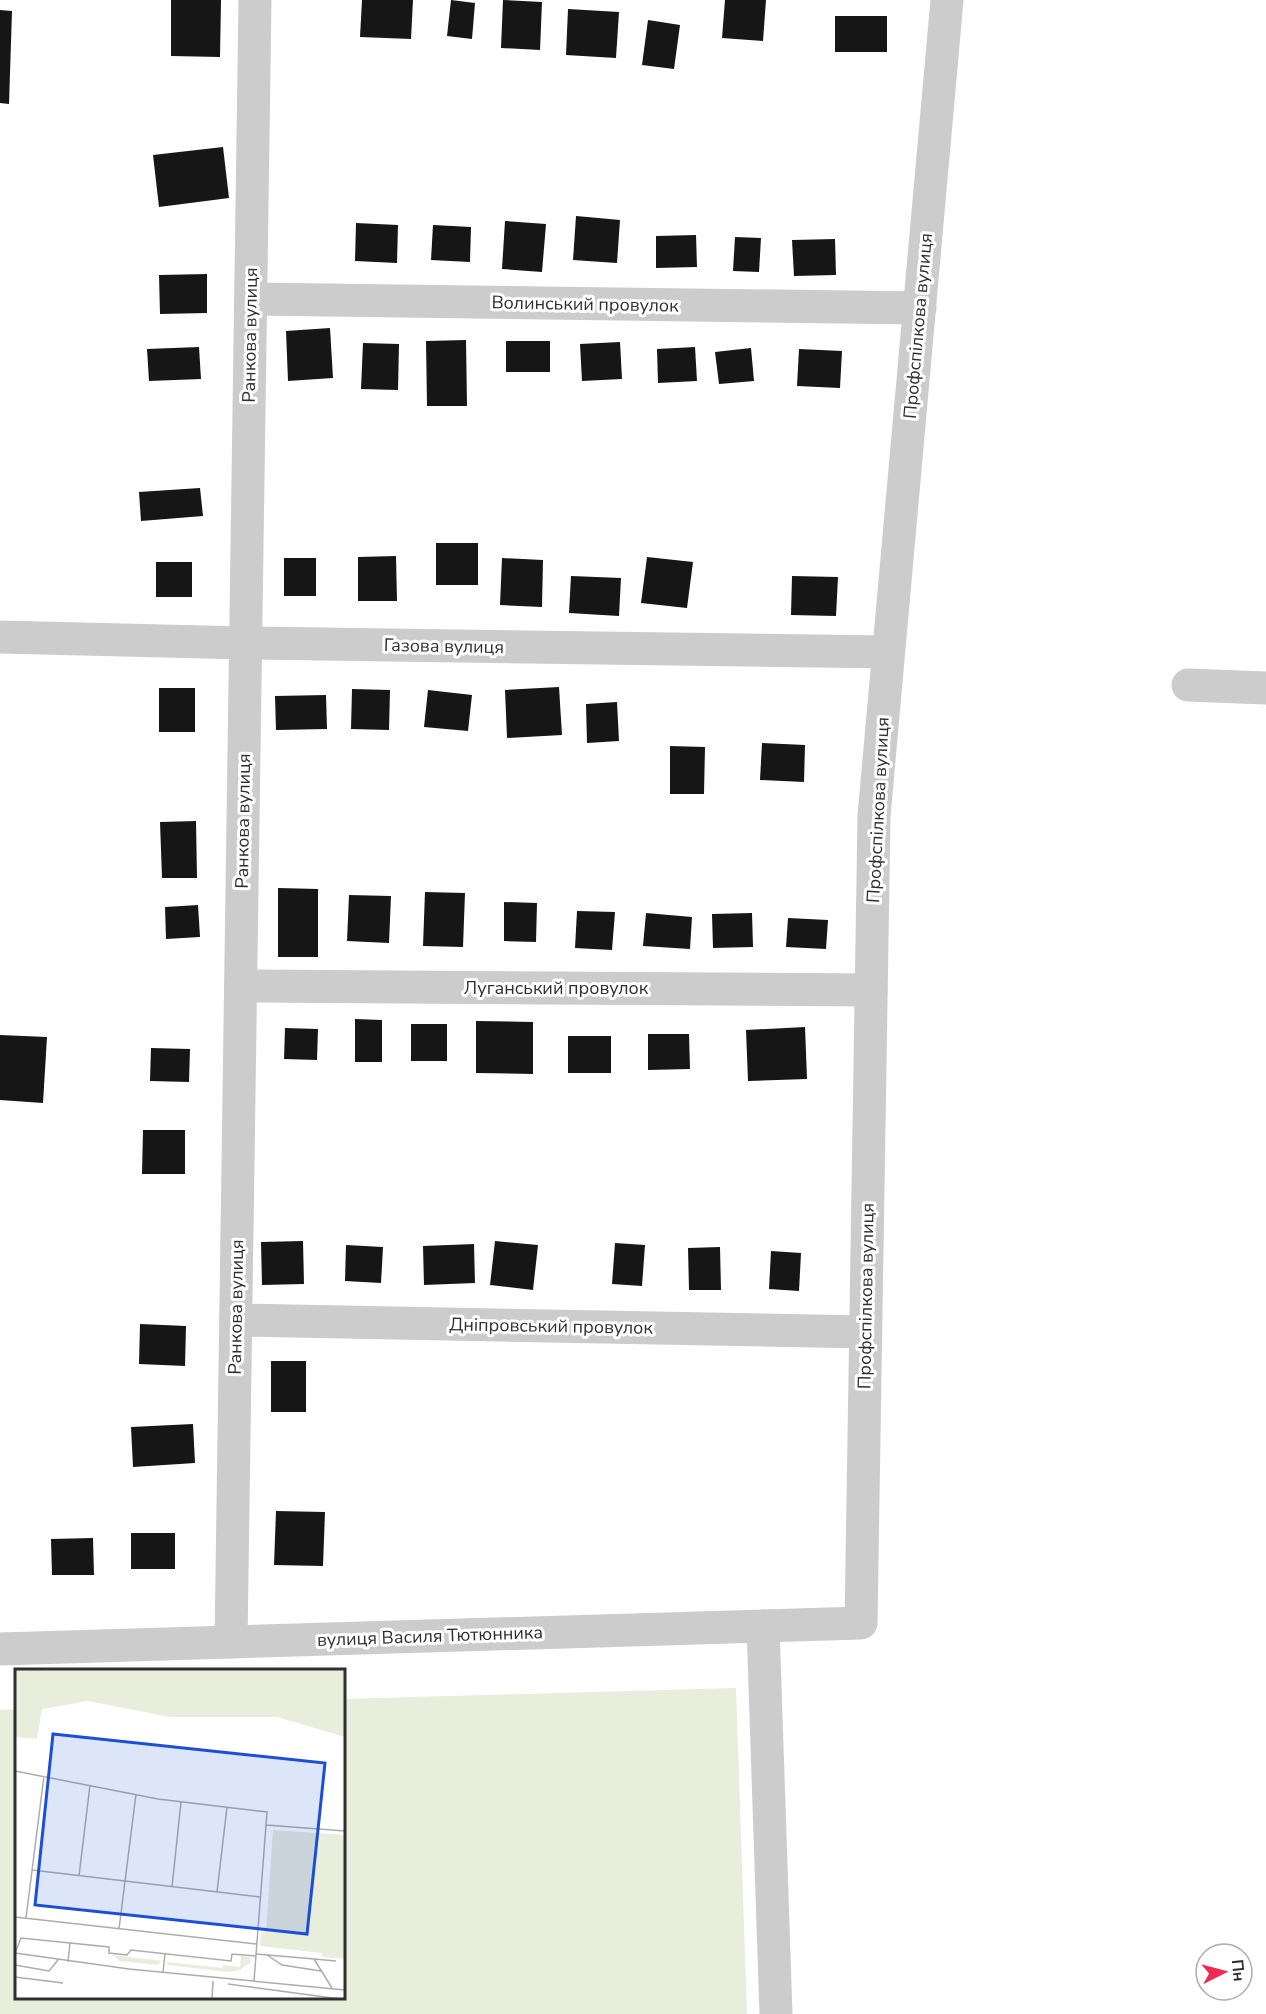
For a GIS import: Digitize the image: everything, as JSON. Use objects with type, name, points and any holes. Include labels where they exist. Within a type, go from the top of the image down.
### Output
[{"type":"street","name":"Ранкова вулиця","points":[[231,1642],[255,0]]},
{"type":"street","name":"Профспілкова вулиця","points":[[861,1623],[874,816],[947,0]]},
{"type":"street","name":"Волинський провулок","points":[[251,299],[920,308]]},
{"type":"street","name":"Газова вулиця","points":[[0,637],[246,643],[888,652]]},
{"type":"street","points":[[1188,685],[1266,688]]},
{"type":"street","name":"Луганський провулок","points":[[241,986],[871,990]]},
{"type":"street","name":"Дніпровський провулок","points":[[236,1320],[866,1332]]},
{"type":"street","name":"вулиця Василя Тютюнника","points":[[0,1649],[861,1623]]},
{"type":"street","points":[[763,1626],[776,2014]]},
{"type":"green space","points":[[736,1688],[747,2014],[0,2014],[0,1710],[15,1709],[15,1999],[345,1999],[345,1699]]},
{"type":"building","points":[[171,0],[221,0],[220,57],[171,56]]},
{"type":"building","points":[[362,0],[413,0],[411,39],[360,37]]},
{"type":"building","points":[[451,0],[475,3],[472,39],[447,36]]},
{"type":"building","points":[[503,0],[542,2],[540,50],[501,48]]},
{"type":"building","points":[[725,0],[766,0],[763,41],[722,38]]},
{"type":"building","points":[[568,9],[619,12],[616,58],[566,55]]},
{"type":"building","points":[[0,10],[12,11],[9,104],[0,103]]},
{"type":"building","points":[[835,16],[887,16],[887,52],[835,52]]},
{"type":"building","points":[[648,20],[680,25],[674,69],[642,65]]},
{"type":"building","points":[[223,147],[229,198],[159,207],[153,155]]},
{"type":"building","points":[[576,216],[620,220],[617,263],[573,260]]},
{"type":"building","points":[[505,221],[546,224],[542,272],[502,269]]},
{"type":"building","points":[[356,223],[398,225],[397,263],[355,261]]},
{"type":"building","points":[[433,225],[471,227],[470,262],[431,260]]},
{"type":"building","points":[[696,235],[697,267],[656,268],[656,236]]},
{"type":"building","points":[[735,237],[761,238],[759,272],[733,271]]},
{"type":"building","points":[[835,239],[836,275],[794,276],[792,240]]},
{"type":"building","points":[[207,274],[207,313],[160,314],[159,275]]},
{"type":"building","points":[[330,328],[333,378],[288,381],[286,331]]},
{"type":"building","points":[[466,340],[467,406],[427,406],[426,341]]},
{"type":"building","points":[[506,341],[550,341],[550,372],[506,372]]},
{"type":"building","points":[[620,342],[622,379],[582,381],[580,344]]},
{"type":"building","points":[[363,343],[399,344],[398,390],[361,389]]},
{"type":"building","points":[[199,347],[201,379],[149,381],[147,349]]},
{"type":"building","points":[[695,347],[697,381],[658,383],[657,349]]},
{"type":"building","points":[[751,348],[754,381],[719,384],[715,352]]},
{"type":"building","points":[[799,349],[842,351],[840,388],[797,386]]},
{"type":"building","points":[[200,488],[203,516],[141,521],[139,492]]},
{"type":"building","points":[[436,543],[478,543],[478,585],[436,585]]},
{"type":"building","points":[[396,556],[397,601],[358,601],[358,557]]},
{"type":"building","points":[[647,557],[693,562],[687,608],[641,603]]},
{"type":"building","points":[[284,558],[316,558],[316,596],[284,596]]},
{"type":"building","points":[[502,558],[543,560],[542,607],[500,605]]},
{"type":"building","points":[[156,562],[192,562],[192,597],[156,597]]},
{"type":"building","points":[[571,576],[621,578],[619,616],[569,613]]},
{"type":"building","points":[[792,576],[838,577],[836,616],[791,615]]},
{"type":"building","points":[[559,687],[562,735],[507,738],[505,690]]},
{"type":"building","points":[[159,688],[195,688],[195,732],[159,732]]},
{"type":"building","points":[[352,689],[390,690],[389,730],[351,729]]},
{"type":"building","points":[[428,690],[472,695],[468,731],[424,727]]},
{"type":"building","points":[[326,695],[327,729],[276,730],[275,696]]},
{"type":"building","points":[[617,702],[619,741],[587,743],[586,704]]},
{"type":"building","points":[[762,743],[805,745],[804,782],[760,780]]},
{"type":"building","points":[[670,746],[705,747],[704,794],[670,794]]},
{"type":"building","points":[[196,821],[197,878],[162,878],[160,822]]},
{"type":"building","points":[[278,888],[318,889],[318,957],[278,957]]},
{"type":"building","points":[[425,892],[465,893],[463,947],[423,946]]},
{"type":"building","points":[[349,895],[391,896],[389,943],[347,941]]},
{"type":"building","points":[[504,902],[537,903],[536,942],[504,941]]},
{"type":"building","points":[[198,905],[200,937],[166,939],[165,907]]},
{"type":"building","points":[[577,911],[615,912],[612,950],[575,948]]},
{"type":"building","points":[[646,913],[692,917],[690,949],[643,946]]},
{"type":"building","points":[[752,913],[753,947],[713,948],[712,914]]},
{"type":"building","points":[[788,918],[828,920],[826,949],[786,947]]},
{"type":"building","points":[[355,1019],[382,1020],[382,1062],[355,1062]]},
{"type":"building","points":[[476,1021],[533,1022],[533,1074],[476,1073]]},
{"type":"building","points":[[411,1024],[447,1024],[447,1061],[411,1061]]},
{"type":"building","points":[[805,1027],[807,1079],[748,1081],[746,1030]]},
{"type":"building","points":[[285,1028],[318,1029],[317,1060],[284,1059]]},
{"type":"building","points":[[648,1034],[689,1034],[690,1069],[648,1070]]},
{"type":"building","points":[[0,1035],[47,1037],[43,1103],[0,1100]]},
{"type":"building","points":[[568,1036],[611,1036],[611,1073],[568,1073]]},
{"type":"building","points":[[151,1048],[190,1049],[189,1082],[150,1081]]},
{"type":"building","points":[[143,1130],[185,1130],[185,1174],[142,1174]]},
{"type":"building","points":[[303,1241],[304,1284],[262,1285],[261,1242]]},
{"type":"building","points":[[495,1241],[538,1245],[533,1290],[490,1285]]},
{"type":"building","points":[[615,1243],[645,1245],[642,1286],[612,1284]]},
{"type":"building","points":[[474,1244],[475,1283],[424,1285],[423,1246]]},
{"type":"building","points":[[346,1245],[383,1247],[381,1283],[345,1281]]},
{"type":"building","points":[[720,1247],[721,1290],[689,1290],[688,1248]]},
{"type":"building","points":[[771,1251],[801,1253],[799,1291],[769,1289]]},
{"type":"building","points":[[140,1324],[186,1326],[185,1366],[139,1364]]},
{"type":"building","points":[[271,1361],[306,1361],[306,1412],[271,1412]]},
{"type":"building","points":[[193,1424],[195,1463],[133,1467],[131,1427]]},
{"type":"building","points":[[276,1511],[325,1512],[323,1566],[274,1565]]},
{"type":"building","points":[[131,1533],[175,1533],[175,1569],[131,1569]]},
{"type":"building","points":[[93,1538],[94,1575],[52,1575],[51,1539]]}]
